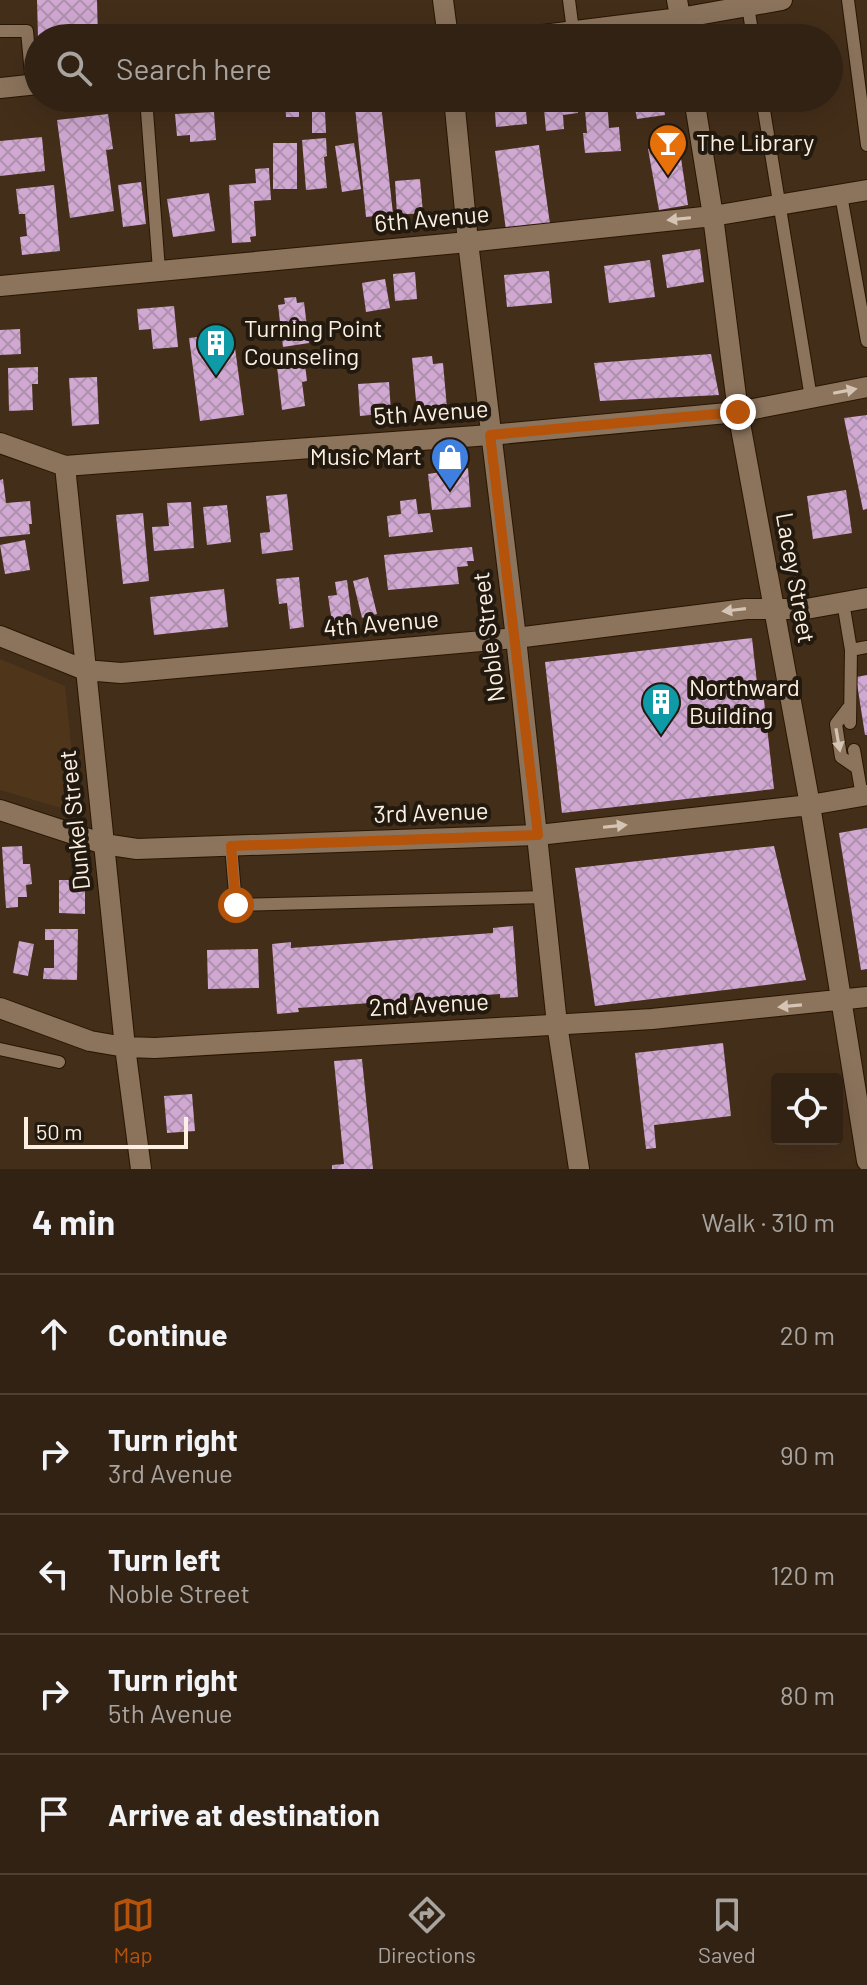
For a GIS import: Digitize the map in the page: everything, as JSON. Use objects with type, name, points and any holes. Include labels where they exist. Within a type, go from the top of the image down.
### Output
[{"type":"street","points":[[443,0],[446,24]]},
{"type":"street","points":[[635,24],[782,0]]},
{"type":"street","points":[[0,88],[24,85]]},
{"type":"street","name":"Noble Street","points":[[455,112],[557,1024],[579,1169]]},
{"type":"street","name":"Lacey Street","points":[[696,112],[738,412],[810,805],[867,1161]]},
{"type":"street","name":"6th Avenue","points":[[0,286],[713,216],[867,190]]},
{"type":"street","name":"5th Avenue","points":[[0,443],[65,466],[490,435],[738,412],[867,387]]},
{"type":"street","name":"Dunkel Street","points":[[65,466],[125,1047],[141,1169]]},
{"type":"street","name":"4th Avenue","points":[[0,636],[85,670],[121,673],[516,638],[746,609],[806,609],[867,598]]},
{"type":"street","name":"3rd Avenue","points":[[0,810],[104,844],[137,849],[538,835],[810,805],[865,796]]},
{"type":"street","name":"2nd Avenue","points":[[0,1008],[90,1041],[155,1048],[652,1019],[867,997]]},
{"type":"lane","points":[[569,0],[572,24]]},
{"type":"lane","points":[[848,0],[867,145]]},
{"type":"lane","points":[[748,6],[751,24]]},
{"type":"lane","points":[[0,31],[24,31]]},
{"type":"lane","points":[[147,112],[159,270]]},
{"type":"lane","points":[[764,112],[811,398]]},
{"type":"lane","points":[[841,195],[867,341]]},
{"type":"lane","points":[[843,602],[851,650],[850,723]]},
{"type":"lane","points":[[851,650],[867,647]]},
{"type":"lane","points":[[849,707],[836,724],[841,757],[857,768]]},
{"type":"lane","points":[[854,750],[865,796]]},
{"type":"lane","points":[[231,846],[236,905],[544,897]]},
{"type":"lane","points":[[0,1049],[59,1062]]},
{"type":"shaded area","points":[[0,659],[65,686],[78,813],[0,790]]},
{"type":"building","points":[[37,0],[97,0],[98,24],[38,24]]},
{"type":"building","points":[[214,112],[216,140],[190,142],[190,135],[177,136],[175,114]]},
{"type":"building","points":[[286,112],[299,112],[299,117],[286,117]]},
{"type":"building","points":[[312,112],[325,112],[326,133],[312,133]]},
{"type":"building","points":[[356,112],[382,112],[393,214],[366,217]]},
{"type":"building","points":[[495,112],[526,112],[527,124],[496,127]]},
{"type":"building","points":[[544,112],[578,112],[563,115],[564,129],[546,131]]},
{"type":"building","points":[[585,112],[608,112],[609,128],[619,127],[621,151],[585,153],[583,133],[587,133]]},
{"type":"building","points":[[636,112],[664,112],[665,115],[637,119]]},
{"type":"building","points":[[108,114],[113,149],[106,150],[114,211],[70,218],[57,120]]},
{"type":"building","points":[[42,137],[45,171],[0,176],[0,141]]},
{"type":"building","points":[[326,138],[327,188],[306,190],[302,140]]},
{"type":"building","points":[[273,143],[297,143],[297,189],[273,189]]},
{"type":"building","points":[[354,143],[361,189],[342,192],[335,146]]},
{"type":"building","points":[[539,145],[550,224],[506,230],[495,151]]},
{"type":"building","name":"The Library","points":[[679,145],[688,205],[659,210],[648,149]]},
{"type":"building","points":[[269,168],[271,200],[254,201],[256,236],[250,237],[251,242],[232,243],[229,185],[256,183],[255,169]]},
{"type":"building","points":[[420,179],[423,213],[397,215],[395,181]]},
{"type":"building","points":[[141,182],[146,224],[123,227],[118,185]]},
{"type":"building","points":[[54,185],[60,251],[22,255],[20,237],[27,236],[25,214],[19,214],[16,189]]},
{"type":"building","points":[[209,193],[215,231],[173,237],[167,199]]},
{"type":"building","points":[[700,249],[704,282],[667,288],[662,255]]},
{"type":"building","points":[[650,260],[655,297],[609,303],[604,266]]},
{"type":"building","points":[[549,271],[552,303],[507,307],[504,275]]},
{"type":"building","points":[[415,272],[417,299],[395,301],[393,274]]},
{"type":"building","points":[[385,279],[390,308],[366,312],[362,283]]},
{"type":"building","points":[[296,297],[297,303],[304,302],[309,343],[283,347],[278,305],[285,304],[284,298]]},
{"type":"building","points":[[174,306],[178,347],[153,349],[151,329],[139,330],[137,309]]},
{"type":"building","points":[[20,329],[21,354],[0,355],[0,330]]},
{"type":"building","name":"Turning Point Counseling","points":[[233,333],[244,415],[200,421],[189,338]]},
{"type":"building","points":[[711,354],[719,395],[600,401],[594,363]]},
{"type":"building","points":[[432,356],[433,364],[443,363],[447,408],[417,411],[412,358]]},
{"type":"building","points":[[305,364],[307,381],[302,382],[305,406],[282,410],[277,367]]},
{"type":"building","points":[[38,367],[38,384],[32,384],[33,410],[9,411],[8,368]]},
{"type":"building","points":[[97,377],[99,424],[72,426],[69,378]]},
{"type":"building","points":[[389,382],[391,413],[360,416],[358,384]]},
{"type":"building","points":[[867,415],[867,509],[863,510],[844,418]]},
{"type":"building","name":"Music Mart","points":[[468,468],[471,507],[432,510],[428,474]]},
{"type":"building","points":[[3,479],[6,503],[30,501],[30,534],[0,537],[0,480]]},
{"type":"building","points":[[846,490],[852,533],[813,539],[807,496]]},
{"type":"building","points":[[287,494],[293,550],[262,554],[260,533],[270,532],[266,496]]},
{"type":"building","points":[[416,499],[418,514],[430,513],[433,532],[389,537],[387,516],[401,514],[400,501]]},
{"type":"building","points":[[191,502],[194,548],[154,551],[152,527],[169,526],[167,503]]},
{"type":"building","points":[[227,505],[231,542],[207,545],[203,507]]},
{"type":"building","points":[[143,513],[149,581],[123,584],[116,515]]},
{"type":"building","points":[[25,540],[30,570],[5,574],[0,545]]},
{"type":"building","points":[[472,547],[474,561],[467,561],[468,566],[457,567],[459,584],[388,590],[384,555]]},
{"type":"building","points":[[299,577],[304,627],[290,629],[287,603],[279,604],[276,579]]},
{"type":"building","points":[[368,577],[377,614],[362,618],[353,581]]},
{"type":"building","points":[[347,580],[352,619],[332,622],[328,596],[337,595],[335,582]]},
{"type":"building","points":[[224,589],[228,627],[154,635],[150,597]]},
{"type":"building","name":"Northward Building","points":[[752,638],[757,683],[762,682],[774,789],[562,813],[545,662]]},
{"type":"building","points":[[867,675],[867,735],[865,735],[856,677]]},
{"type":"building","points":[[867,828],[867,969],[861,970],[839,833]]},
{"type":"building","points":[[22,846],[23,864],[30,864],[32,884],[26,885],[27,897],[18,897],[18,907],[6,908],[2,847]]},
{"type":"building","points":[[774,846],[806,980],[595,1006],[575,868]]},
{"type":"building","points":[[59,880],[85,880],[85,914],[59,913]]},
{"type":"building","points":[[513,926],[518,997],[500,998],[500,994],[298,1008],[299,1012],[277,1014],[272,944],[291,942],[291,948],[493,933],[493,928]]},
{"type":"building","points":[[45,929],[78,929],[77,980],[43,979],[44,968],[54,968],[54,940],[45,940]]},
{"type":"building","points":[[19,941],[34,944],[28,976],[13,973]]},
{"type":"building","points":[[258,949],[259,988],[208,989],[207,950]]},
{"type":"building","points":[[723,1043],[731,1116],[654,1125],[656,1148],[646,1149],[635,1053]]},
{"type":"building","points":[[362,1059],[373,1169],[332,1169],[332,1165],[344,1164],[334,1061]]},
{"type":"building","points":[[192,1094],[195,1131],[167,1133],[164,1096]]},
{"type":"place","name":"The Library","points":[[668,177]]},
{"type":"place","name":"Turning Point Counseling","points":[[216,377]]},
{"type":"place","name":"Music Mart","points":[[450,491]]},
{"type":"place","name":"Northward Building","points":[[661,736]]},
{"type":"route","points":[[236,905],[231,846],[538,835],[490,435],[738,412]]}]
